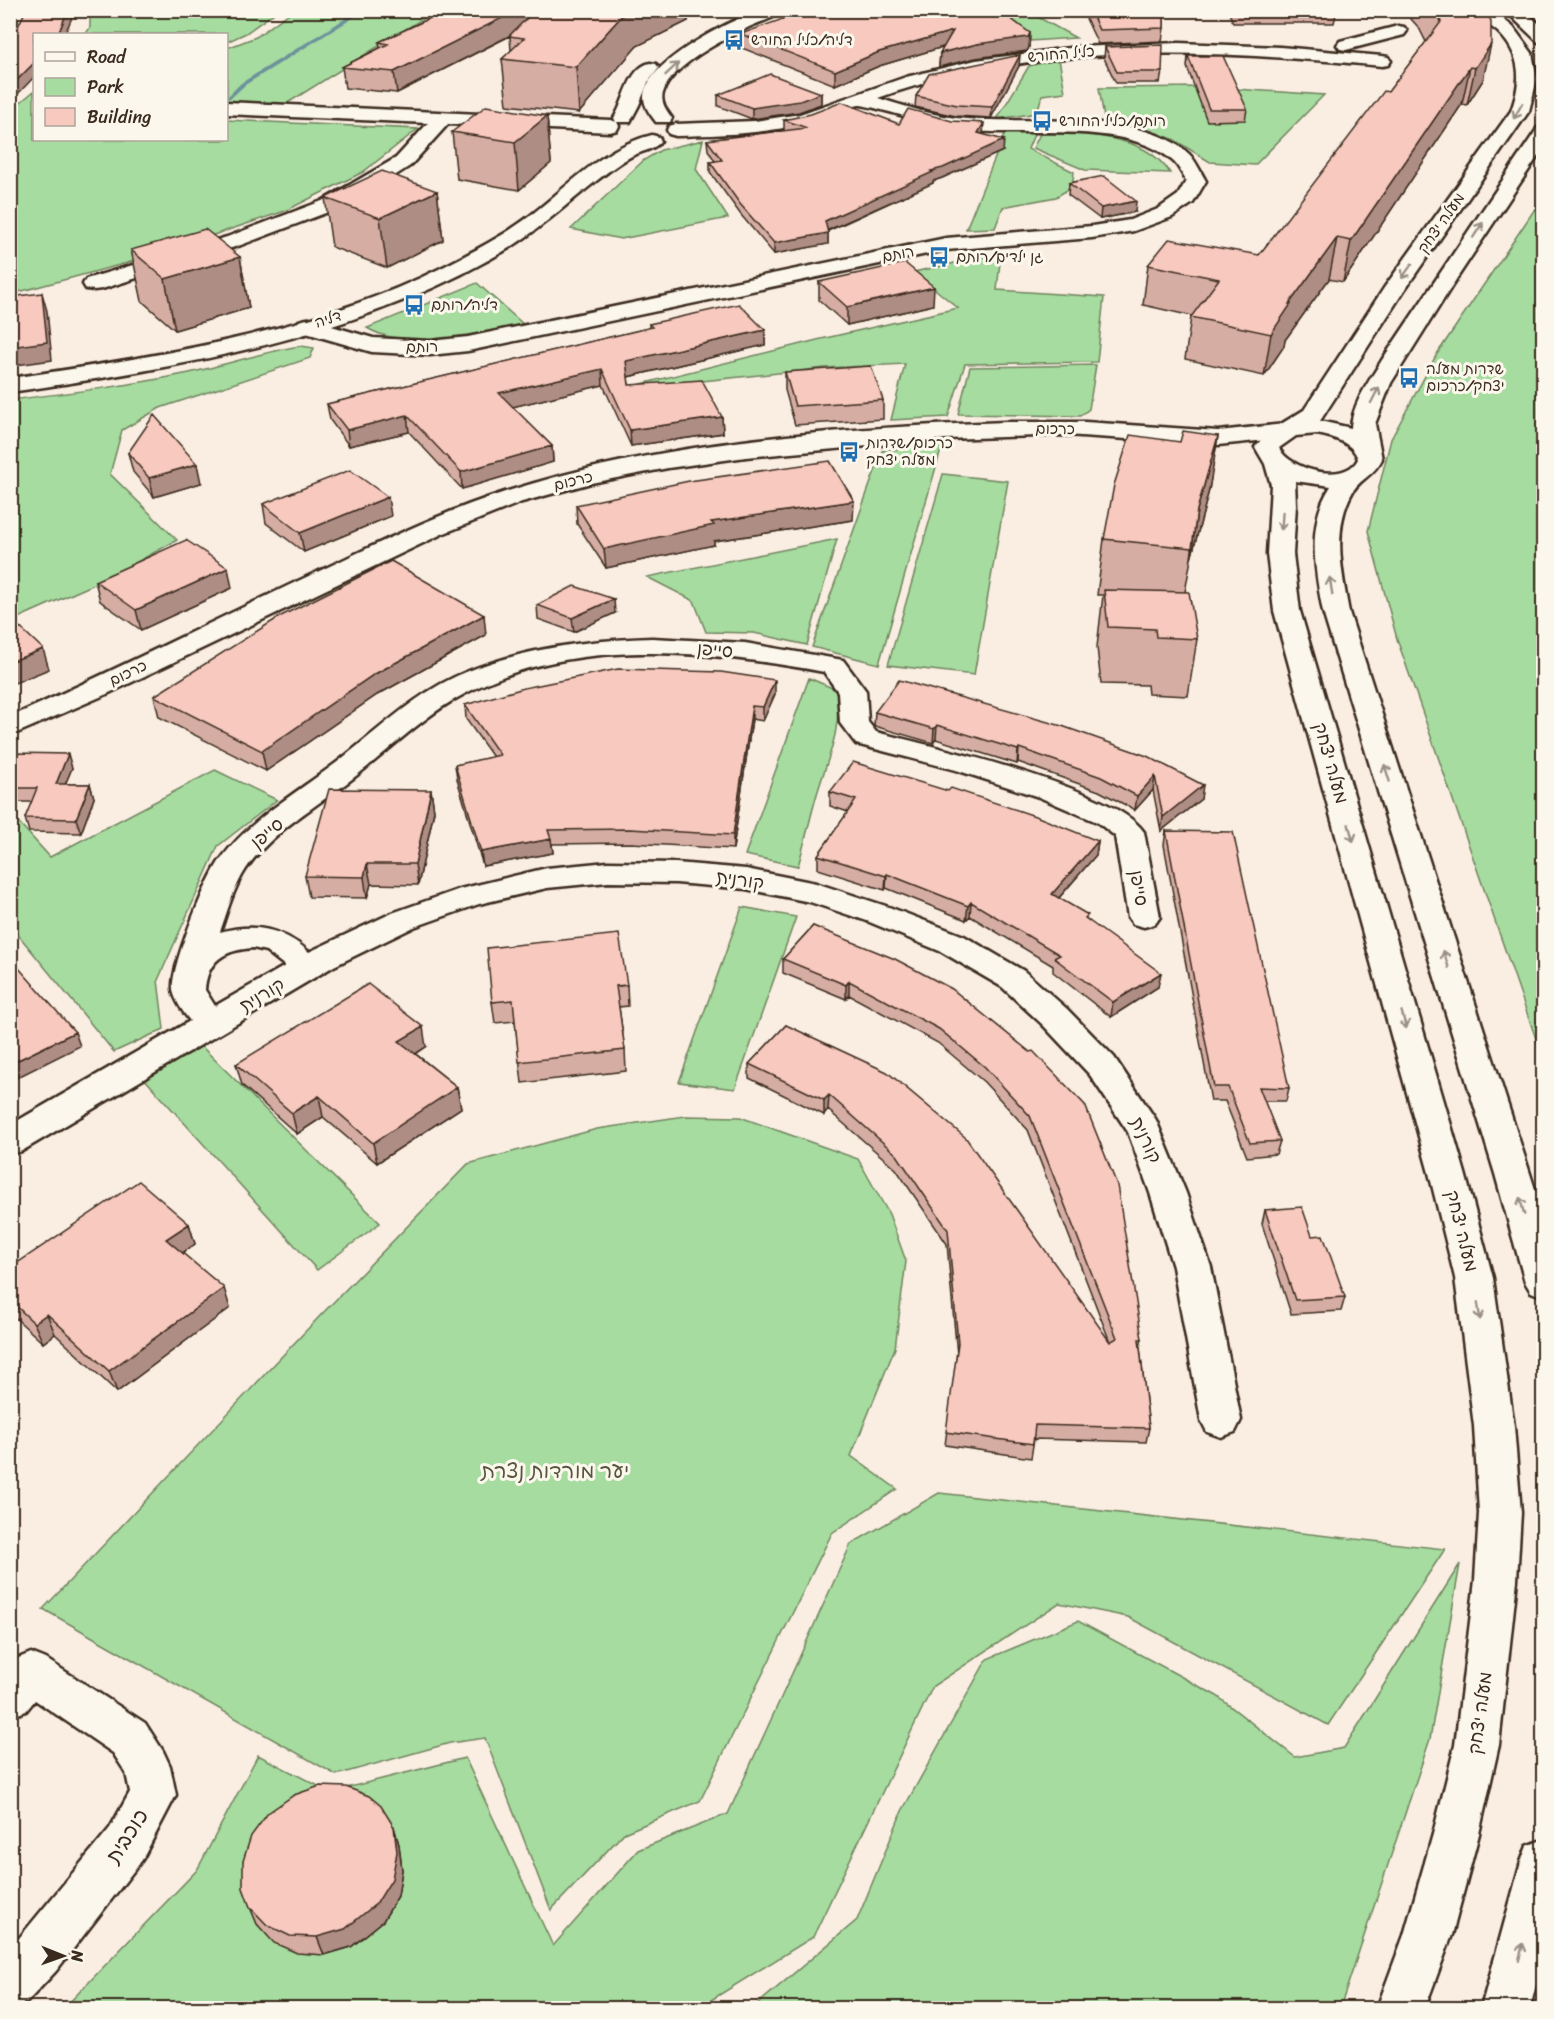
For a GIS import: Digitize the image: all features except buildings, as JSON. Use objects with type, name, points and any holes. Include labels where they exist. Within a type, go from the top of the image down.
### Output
[{"type":"street","name":"דליה","points":[[609,163],[620,150],[618,128],[630,109],[633,91],[639,79],[680,45],[720,21],[746,10]]},
{"type":"street","points":[[670,124],[656,109],[654,92],[659,81],[698,48],[737,26],[774,10]]},
{"type":"street","name":"מעלה יצחק","points":[[1401,2008],[1428,1935],[1456,1834],[1477,1745],[1496,1580],[1499,1524],[1494,1426],[1474,1278],[1444,1161],[1287,611],[1280,548],[1285,483],[1281,446],[1313,415],[1395,288],[1520,111],[1529,88],[1529,74],[1524,55],[1510,36],[1481,10]]},
{"type":"street","points":[[1513,10],[1544,38]]},
{"type":"street","points":[[1326,36],[1337,39],[1342,51],[1402,37],[1382,17]]},
{"type":"street","points":[[1258,51],[1305,37]]},
{"type":"street","name":"כליל החורש","points":[[618,128],[645,115],[670,124],[772,125],[805,118],[928,76],[1030,56],[1134,49],[1342,51],[1382,61]]},
{"type":"street","name":"רותם","points":[[307,326],[372,345],[430,348],[468,344],[946,244],[1092,232],[1134,225],[1165,213],[1186,199],[1196,181],[1192,168],[1179,154],[1158,144],[1104,129],[946,123],[860,98]]},
{"type":"street","points":[[228,108],[618,128],[652,141]]},
{"type":"street","points":[[94,284],[234,241],[328,205],[368,185],[403,162],[443,118]]},
{"type":"street","name":"דליה","points":[[10,385],[150,364],[245,344],[307,326],[410,291],[482,255],[537,220],[609,163],[631,149],[671,135],[670,124]]},
{"type":"street","name":"מעלה יצחק","points":[[1360,463],[1363,421],[1372,399],[1434,296],[1544,132]]},
{"type":"street","name":"כרכום","points":[[10,728],[451,520],[513,497],[647,464],[728,451],[919,432],[1066,428],[1184,436],[1244,447],[1281,446],[1300,475],[1319,479],[1360,463]]},
{"type":"street","points":[[1281,446],[1317,428],[1331,430],[1360,442],[1360,463],[1336,497],[1329,519],[1327,552],[1336,612],[1510,1163],[1544,1282]]},
{"type":"street","name":"סייפן","points":[[307,968],[284,949],[235,922],[224,910],[220,896],[225,881],[230,868],[243,853],[434,699],[474,678],[520,661],[572,651],[632,647],[696,648],[763,654],[833,666],[852,691],[854,723],[866,738],[966,764],[1049,791],[1108,815],[1129,832],[1144,917]]},
{"type":"street","name":"קורנית","points":[[10,1142],[307,968],[403,920],[471,896],[547,878],[608,872],[676,873],[746,879],[816,893],[878,914],[953,944],[1013,979],[1102,1066],[1144,1129],[1192,1267],[1221,1420]]},
{"type":"street","name":"סייפן","points":[[212,1025],[189,991],[191,972],[225,881]]},
{"type":"street","points":[[191,972],[201,954],[219,944],[243,938],[266,939]]},
{"type":"street","name":"כוכבית","points":[[10,1697],[31,1673],[129,1737],[147,1766],[153,1795],[126,1844],[39,1954],[10,1985]]},
{"type":"street","points":[[1505,2008],[1544,1862]]},
{"type":"green space","points":[[90,10],[277,11],[246,33],[228,42],[228,33],[87,33],[90,27]]},
{"type":"green space","points":[[292,11],[435,11],[286,104],[228,101],[228,48],[256,37]]},
{"type":"green space","points":[[986,11],[1027,11],[1076,38],[1030,41]]},
{"type":"green space","points":[[1059,59],[1065,92],[1042,95],[1037,113],[997,119],[1029,66]]},
{"type":"green space","points":[[1206,87],[1324,95],[1255,165],[1210,162],[1173,139],[1104,118],[1099,88]]},
{"type":"green space","points":[[33,92],[33,141],[228,141],[228,120],[418,129],[363,172],[285,211],[142,259],[11,294],[11,110]]},
{"type":"green space","points":[[1006,131],[1035,132],[1028,149],[1074,172],[1072,187],[1056,197],[1003,207],[995,228],[966,229]]},
{"type":"green space","points":[[1073,132],[1114,139],[1139,147],[1161,162],[1170,173],[1085,170],[1033,148],[1040,134]]},
{"type":"green space","points":[[703,140],[696,169],[728,218],[621,239],[571,229],[644,160],[661,150]]},
{"type":"green space","points":[[1543,197],[1543,1059],[1397,639],[1368,531],[1391,439],[1437,354]]},
{"type":"green space","points":[[1001,253],[997,290],[1104,297],[1097,362],[965,364],[948,417],[891,420],[905,364],[825,368],[617,390],[817,340],[958,308],[914,272]]},
{"type":"green space","points":[[477,283],[523,324],[465,336],[423,340],[384,335],[367,328]]},
{"type":"green space","points":[[301,346],[314,348],[310,358],[160,408],[122,430],[110,474],[177,540],[108,578],[11,621],[10,400],[163,378]]},
{"type":"green space","points":[[1096,365],[1089,409],[1080,416],[958,414],[970,367]]},
{"type":"green space","points":[[943,443],[879,664],[812,647],[882,451]]},
{"type":"green space","points":[[943,474],[1008,481],[974,675],[888,665]]},
{"type":"green space","points":[[837,539],[807,645],[754,633],[706,632],[694,601],[647,577]]},
{"type":"green space","points":[[809,678],[837,690],[838,718],[798,866],[745,855]]},
{"type":"green space","points":[[215,770],[277,800],[218,846],[158,980],[164,1029],[114,1052],[11,926],[11,814],[50,857]]},
{"type":"green space","points":[[742,907],[796,917],[735,1089],[679,1082]]},
{"type":"green space","points":[[198,1043],[380,1223],[317,1270],[141,1075]]},
{"type":"green space","name":"יער מורדות נצרת","points":[[685,1116],[740,1117],[858,1159],[889,1214],[906,1261],[895,1348],[851,1456],[897,1489],[832,1533],[700,1801],[624,1833],[551,1910],[485,1738],[450,1743],[336,1775],[43,1609],[319,1317],[468,1164],[597,1129]]},
{"type":"green space","points":[[939,1493],[1445,1549],[1328,1725],[1128,1617],[1059,1603],[933,1686],[813,1937],[711,2000],[708,2008],[64,2008],[197,1870],[258,1755],[330,1792],[465,1758],[553,1946],[638,1850],[728,1814],[851,1544]]},
{"type":"green space","points":[[1460,1564],[1430,1739],[1340,2008],[753,2008],[857,1920],[902,1811],[987,1659],[1078,1621],[1217,1696],[1295,1757],[1344,1748]]},
{"type":"waterway","points":[[229,97],[243,84],[364,10]]},
{"type":"place","name":"דליה/כליל החורש","points":[[734,40]]},
{"type":"place","name":"רותם/כליל החורש","points":[[1042,121]]},
{"type":"place","name":"גן ילדים/רותם","points":[[939,257]]},
{"type":"place","name":"דליה/רותם","points":[[414,305]]},
{"type":"place","name":"שדרות מעלה יצחק/כרכום","points":[[1409,378]]},
{"type":"place","name":"כרכום/שדרות מעלה יצחק","points":[[849,452]]}]
